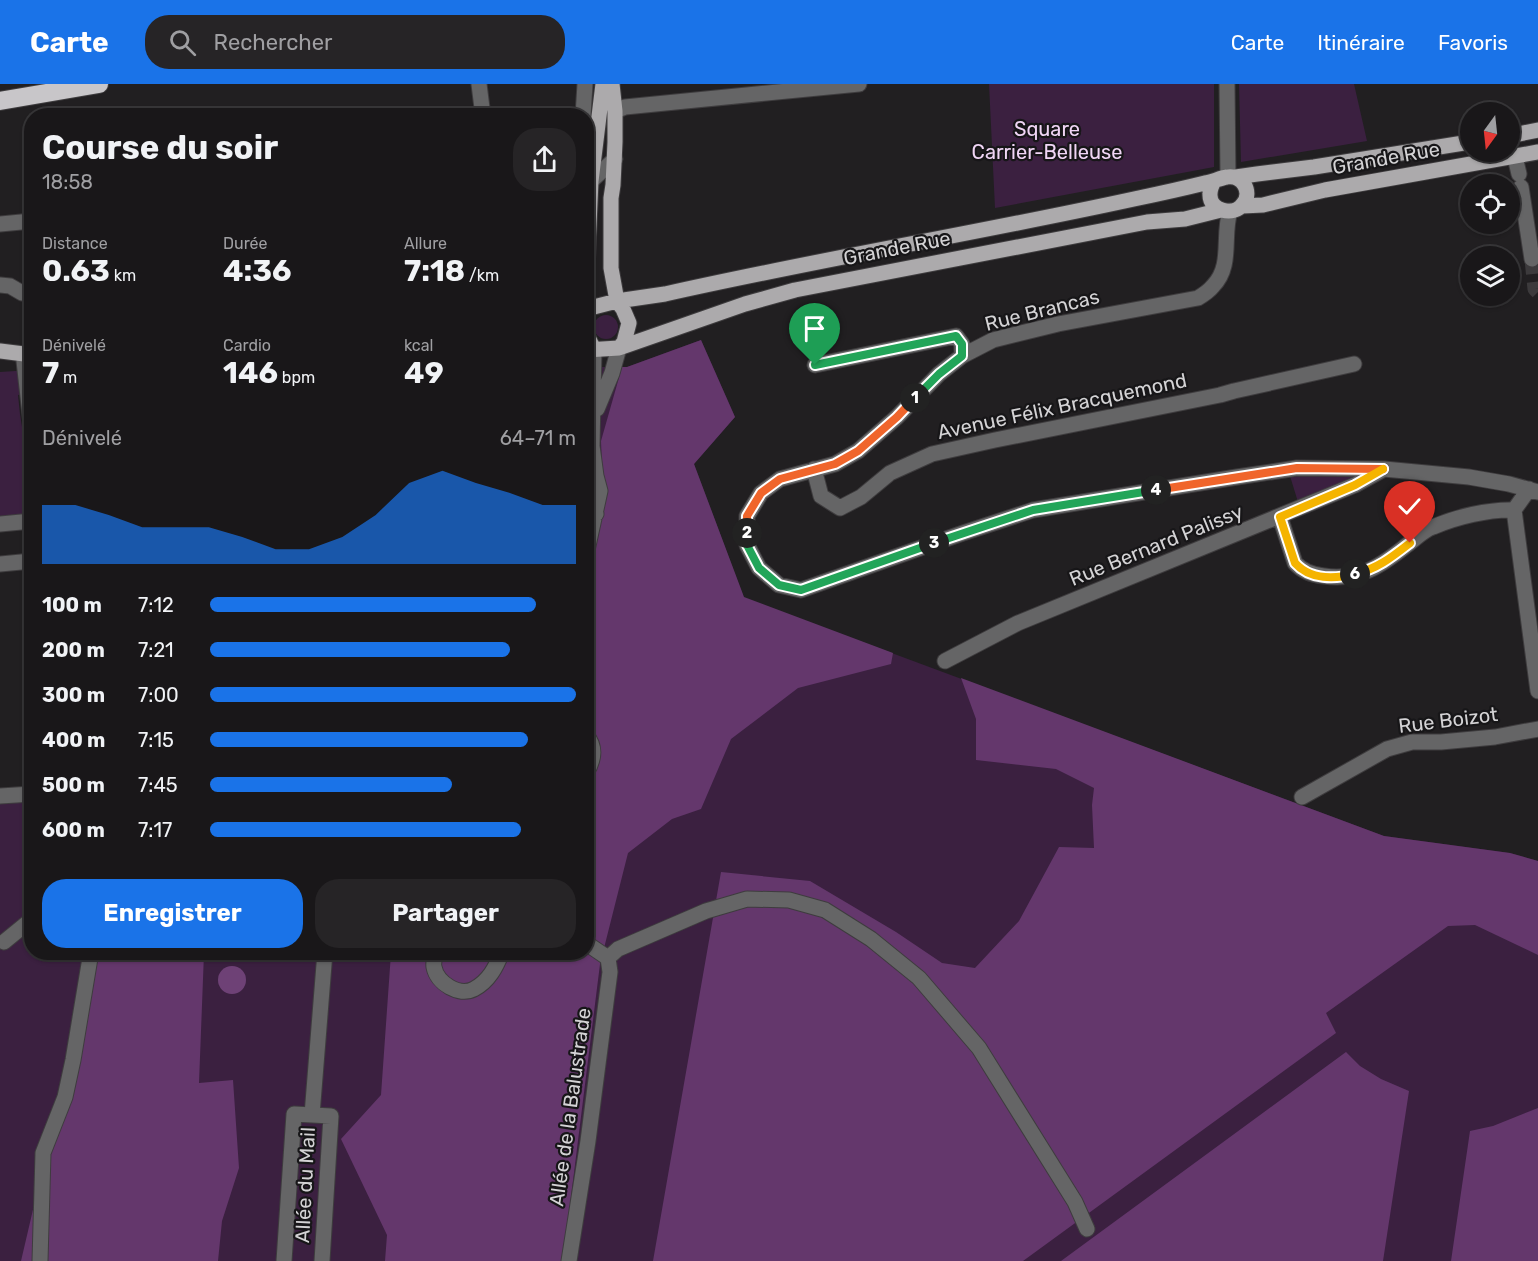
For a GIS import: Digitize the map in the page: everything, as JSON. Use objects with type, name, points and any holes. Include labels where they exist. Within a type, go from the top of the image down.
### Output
[{"type":"highway","points":[[3,102],[99,84]]},
{"type":"main road","points":[[594,140],[603,84]]},
{"type":"main road","points":[[612,84],[615,111],[615,159],[611,198],[610,268],[617,301],[629,323],[624,342],[619,348]]},
{"type":"main road","points":[[1520,134],[1538,130]]},
{"type":"main road","name":"Grande Rue","points":[[594,307],[1134,200],[1226,178],[1314,167],[1460,144]]},
{"type":"main road","name":"Grande Rue","points":[[1520,156],[1538,153]]},
{"type":"main road","name":"Grande Rue","points":[[594,350],[619,348],[745,304],[795,290],[1147,222],[1185,219],[1231,209],[1263,206],[1325,190],[1486,162]]},
{"type":"main road","points":[[1226,178],[1242,182],[1247,192],[1245,202],[1231,209],[1214,206],[1209,195],[1226,178]]},
{"type":"main road","points":[[594,182],[611,198]]},
{"type":"main road","points":[[0,346],[24,345]]},
{"type":"main road","points":[[0,351],[24,358]]},
{"type":"main road","points":[[0,361],[24,359]]},
{"type":"street","points":[[478,84],[482,108]]},
{"type":"street","points":[[584,108],[585,84]]},
{"type":"street","points":[[615,111],[625,107],[859,84]]},
{"type":"street","points":[[1226,178],[1227,84]]},
{"type":"street","points":[[594,173],[615,159]]},
{"type":"street","points":[[1516,162],[1532,259]]},
{"type":"street","name":"Rue Brancas","points":[[1231,209],[1226,223],[1226,252],[1222,274],[1213,287],[1198,298],[1058,324],[993,340],[962,356],[939,374],[897,417],[858,451],[835,464],[780,479],[761,493],[747,516],[747,545],[759,568],[779,585],[801,590],[1033,510],[1297,468],[1384,469],[1469,477],[1534,491]]},
{"type":"street","points":[[0,224],[24,222]]},
{"type":"street","points":[[0,285],[10,286],[22,293]]},
{"type":"street","points":[[815,365],[956,336],[962,344],[962,356]]},
{"type":"street","points":[[594,417],[612,373],[619,348]]},
{"type":"street","name":"Avenue Félix Bracquemond","points":[[814,469],[821,496],[840,508],[861,497],[890,473],[932,454],[1221,395],[1354,364]]},
{"type":"street","name":"Rue Bernard Palissy","points":[[945,661],[1018,623],[1280,517],[1355,485],[1384,469]]},
{"type":"street","points":[[594,489],[600,491],[594,522]]},
{"type":"street","points":[[1280,517],[1295,563],[1300,568],[1315,575],[1344,577],[1363,573],[1386,562],[1431,527],[1498,510],[1514,510],[1534,491]]},
{"type":"street","points":[[594,507],[596,514]]},
{"type":"street","points":[[1514,510],[1538,691]]},
{"type":"street","points":[[0,524],[24,522]]},
{"type":"street","points":[[0,564],[24,562]]},
{"type":"street","name":"Rue Boizot","points":[[1302,797],[1388,749],[1412,742],[1495,737],[1538,729]]},
{"type":"street","points":[[0,796],[24,794]]},
{"type":"street","points":[[594,949],[608,958],[618,949],[706,911],[747,899],[789,900],[825,910],[871,939],[919,978],[979,1048],[1076,1202],[1087,1229]]},
{"type":"street","points":[[4,942],[24,926]]},
{"type":"street","name":"Allée de la Balustrade","points":[[569,1261],[592,1114],[610,972],[608,958]]},
{"type":"street","points":[[40,1261],[43,1153],[65,1097],[90,960]]},
{"type":"street","points":[[312,1115],[324,960]]},
{"type":"street","points":[[435,960],[434,966],[445,985],[454,990],[472,990],[488,978],[495,970],[499,960]]},
{"type":"street","name":"Allée du Mail","points":[[284,1261],[294,1114],[330,1116],[322,1261]]},
{"type":"green space","name":"Square Carrier-Belleuse","points":[[989,84],[1214,84],[1214,167],[995,208]]},
{"type":"green space","points":[[1239,84],[1354,84],[1367,141],[1241,162]]},
{"type":"green space","points":[[606,315],[614,319],[618,327],[614,335],[606,339],[598,335],[594,327],[598,319]]},
{"type":"green space","points":[[701,340],[735,417],[694,464],[744,598],[1384,836],[1510,853],[1538,861],[1538,1261],[0,1261],[0,803],[24,801],[24,960],[594,960],[594,367],[627,367]]},
{"type":"green space","points":[[24,370],[24,394],[18,395],[24,440],[24,522],[0,524],[0,372]]},
{"type":"green space","points":[[1359,475],[1298,502],[1290,476]]},
{"type":"shaded area","points":[[701,340],[735,417],[694,464],[744,597],[893,653],[891,664],[798,688],[731,739],[701,809],[672,819],[628,853],[600,964],[563,1261],[385,1261],[387,1235],[341,1139],[381,1095],[391,960],[594,960],[594,490],[602,468],[601,441],[622,367]]},
{"type":"shaded area","points":[[961,678],[1384,836],[1510,853],[1538,861],[1538,955],[1475,925],[1448,926],[1326,1013],[1336,1033],[1023,1261],[653,1261],[721,872],[810,881],[896,932],[942,963],[975,968],[1019,921],[1059,847],[1094,848],[1092,805],[1094,788],[1056,769],[976,760],[976,719]]},
{"type":"shaded area","points":[[86,960],[204,960],[199,1083],[233,1080],[239,1168],[222,1221],[218,1261],[21,1261],[46,1154]]},
{"type":"shaded area","points":[[232,966],[242,970],[246,980],[242,990],[232,994],[222,990],[218,980],[222,970]]},
{"type":"shaded area","points":[[1346,1052],[1360,1066],[1381,1079],[1409,1091],[1383,1261],[1061,1261]]},
{"type":"shaded area","points":[[1538,1108],[1538,1261],[1451,1261],[1470,1131],[1493,1126]]},
{"type":"tunnel","points":[[1532,259],[1535,289],[1538,292]]},
{"type":"route","points":[[815,365],[956,336],[962,344],[962,356],[939,374],[897,417],[858,451],[835,464],[780,479],[761,493],[747,516],[747,545],[759,568],[779,585],[801,590],[1033,510],[1297,468],[1384,469],[1355,485],[1280,517],[1295,563],[1300,568],[1315,575],[1328,577],[1344,577],[1363,573],[1386,562],[1410,543]]}]
